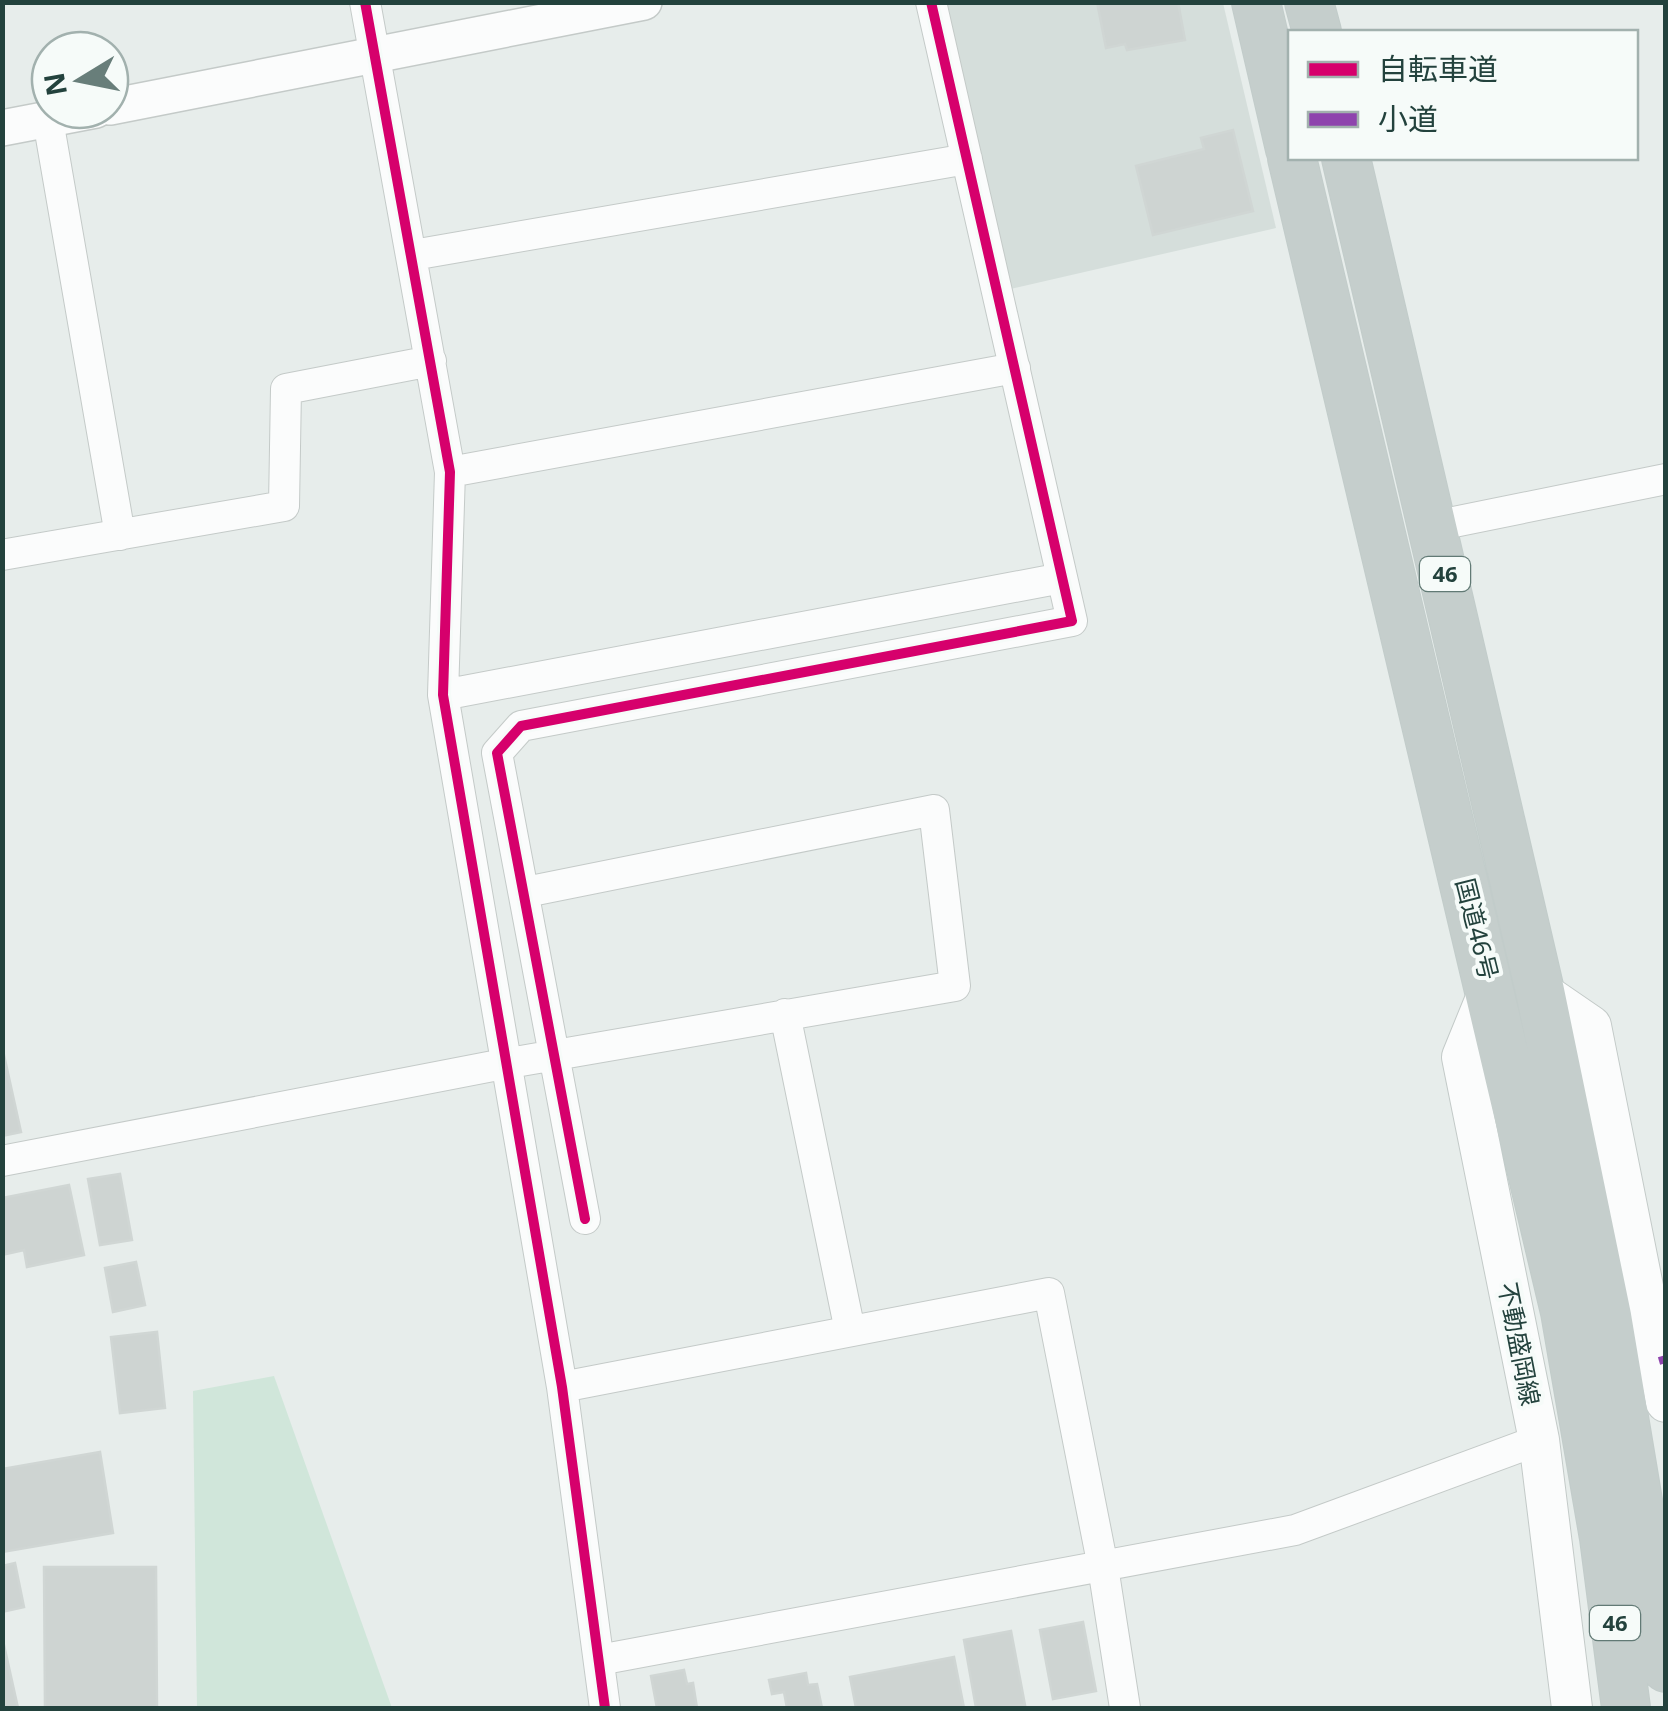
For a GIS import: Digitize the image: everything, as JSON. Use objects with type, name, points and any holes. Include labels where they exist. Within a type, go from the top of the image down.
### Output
[{"type":"highway","points":[[1256,2],[1288,140]]},
{"type":"highway","points":[[1310,2],[1317,30]]},
{"type":"highway","name":"国道46号","points":[[1292,160],[1566,1312],[1623,1534],[1666,1668]]},
{"type":"highway","name":"国道46号","points":[[1346,160],[1540,991],[1607,1316],[1623,1534],[1626,1708]]},
{"type":"main road","name":"不動盛岡線","points":[[1491,986],[1462,1058],[1539,1440],[1572,1708]]},
{"type":"main road","points":[[1540,991],[1590,1026],[1666,1402]]},
{"type":"street","points":[[365,2],[450,472],[442,695],[509,1062],[562,1387],[605,1708]]},
{"type":"street","points":[[130,103],[644,2]]},
{"type":"street","points":[[586,1218],[497,753],[521,726],[1072,621],[932,2]]},
{"type":"street","points":[[2,128],[30,123]]},
{"type":"street","points":[[50,130],[120,535]]},
{"type":"street","points":[[413,255],[967,158]]},
{"type":"street","points":[[2,555],[284,506],[286,389],[431,360]]},
{"type":"street","points":[[450,472],[1015,368]]},
{"type":"street","points":[[1434,526],[1666,479]]},
{"type":"street","points":[[442,695],[1062,578]]},
{"type":"street","points":[[2,1161],[509,1062],[956,986],[934,810],[526,892]]},
{"type":"street","points":[[785,1014],[850,1331]]},
{"type":"street","points":[[562,1387],[1049,1292],[1103,1567],[1125,1708]]},
{"type":"street","points":[[599,1660],[1295,1530],[1539,1440]]},
{"type":"shaded area","points":[[931,3],[1223,3],[1276,228],[997,292]]},
{"type":"green space","points":[[274,1376],[392,1708],[197,1708],[193,1391]]},
{"type":"building","points":[[1097,2],[1178,2],[1185,40],[1127,50],[1125,44],[1106,48]]},
{"type":"building","points":[[1233,130],[1253,211],[1153,235],[1136,166],[1204,149],[1201,138]]},
{"type":"building","points":[[2,1046],[21,1132],[2,1136]]},
{"type":"building","points":[[120,1174],[132,1240],[100,1245],[88,1179]]},
{"type":"building","points":[[69,1185],[84,1255],[27,1267],[24,1250],[2,1255],[2,1198]]},
{"type":"building","points":[[136,1262],[145,1305],[113,1312],[105,1268]]},
{"type":"building","points":[[157,1332],[165,1408],[120,1413],[111,1337]]},
{"type":"building","points":[[100,1452],[113,1533],[2,1552],[2,1469]]},
{"type":"building","points":[[15,1563],[24,1607],[2,1612],[2,1566]]},
{"type":"building","points":[[44,1567],[156,1567],[157,1708],[45,1708]]},
{"type":"building","points":[[1083,1622],[1096,1691],[1053,1699],[1040,1630]]},
{"type":"building","points":[[1011,1631],[1025,1705],[976,1708],[964,1640]]},
{"type":"building","points":[[2,1636],[18,1708],[2,1708]]},
{"type":"building","points":[[954,1657],[964,1708],[856,1708],[850,1677]]},
{"type":"building","points":[[684,1670],[687,1684],[693,1683],[697,1708],[657,1708],[651,1676]]},
{"type":"building","points":[[806,1673],[808,1685],[817,1684],[822,1708],[787,1708],[784,1692],[772,1694],[769,1680]]},
{"type":"marked path","points":[[1659,1361],[1666,1359]]},
{"type":"cycle path","points":[[365,2],[450,472],[443,695],[562,1387],[605,1708]]},
{"type":"cycle path","points":[[585,1219],[497,753],[521,726],[1072,621],[931,2]]}]
